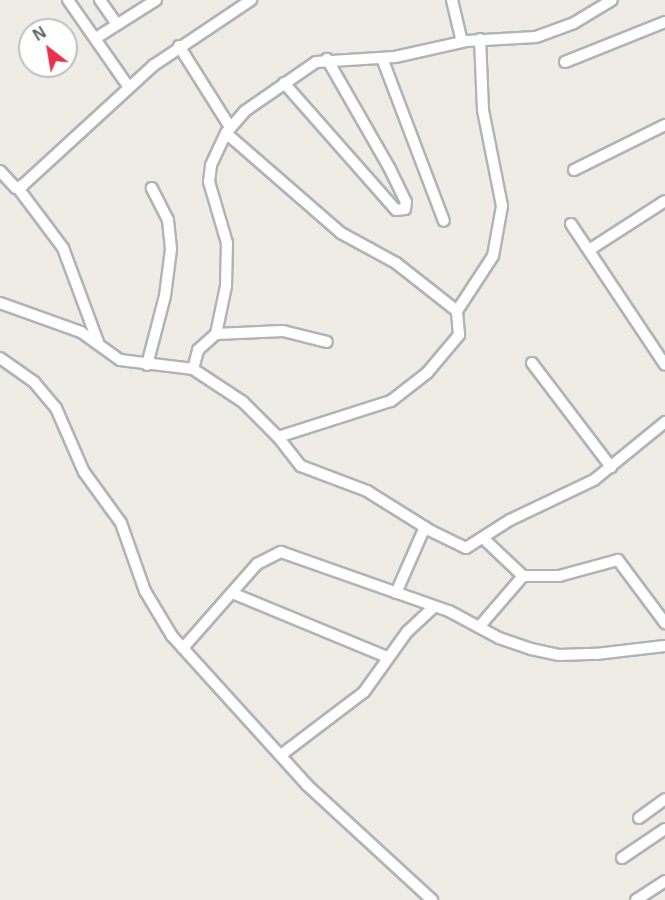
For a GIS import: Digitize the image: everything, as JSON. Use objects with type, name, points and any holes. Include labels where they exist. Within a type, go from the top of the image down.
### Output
[{"type":"street","points":[[68,0],[128,86]]},
{"type":"street","points":[[100,0],[117,24]]},
{"type":"street","points":[[18,188],[128,86],[179,46],[251,0]]},
{"type":"street","points":[[452,0],[462,42]]},
{"type":"street","points":[[193,369],[198,350],[216,334],[226,286],[227,243],[209,174],[228,130],[245,111],[284,83],[327,59],[382,58],[480,39],[536,37],[574,23],[612,0]]},
{"type":"street","points":[[96,38],[153,1]]},
{"type":"street","points":[[566,62],[665,22]]},
{"type":"street","points":[[279,437],[369,411],[408,390],[459,335],[457,311],[493,256],[502,206],[482,102],[480,39]]},
{"type":"street","points":[[179,46],[228,130],[340,233],[396,263],[457,311]]},
{"type":"street","points":[[382,58],[444,221]]},
{"type":"street","points":[[284,83],[396,210],[405,209],[390,169],[327,59]]},
{"type":"street","points":[[574,170],[665,125]]},
{"type":"street","points":[[0,171],[18,188],[63,248],[98,342]]},
{"type":"street","points":[[147,364],[165,297],[171,249],[168,220],[152,188]]},
{"type":"street","points":[[589,250],[665,201]]},
{"type":"street","points":[[571,224],[665,365]]},
{"type":"street","points":[[0,303],[21,308],[98,342],[114,358],[193,369],[243,402],[279,437],[304,469],[367,491],[425,527],[466,548],[484,539],[510,520],[572,492],[611,467],[665,422]]},
{"type":"street","points":[[216,334],[283,331],[327,342]]},
{"type":"street","points":[[0,358],[34,382],[56,408],[87,477],[120,523],[155,613],[183,648],[354,832],[432,900]]},
{"type":"street","points":[[532,363],[611,467]]},
{"type":"street","points":[[396,593],[425,527]]},
{"type":"street","points":[[484,539],[522,576],[559,576],[618,560],[665,623]]},
{"type":"street","points":[[183,648],[257,564],[275,552],[434,607],[531,649],[559,654],[665,646]]},
{"type":"street","points":[[479,627],[522,576]]},
{"type":"street","points":[[232,593],[387,657]]},
{"type":"street","points":[[281,755],[364,692],[387,657],[434,607]]},
{"type":"street","points":[[639,818],[665,799]]},
{"type":"street","points":[[621,858],[665,829]]},
{"type":"street","points":[[636,900],[665,881]]}]
